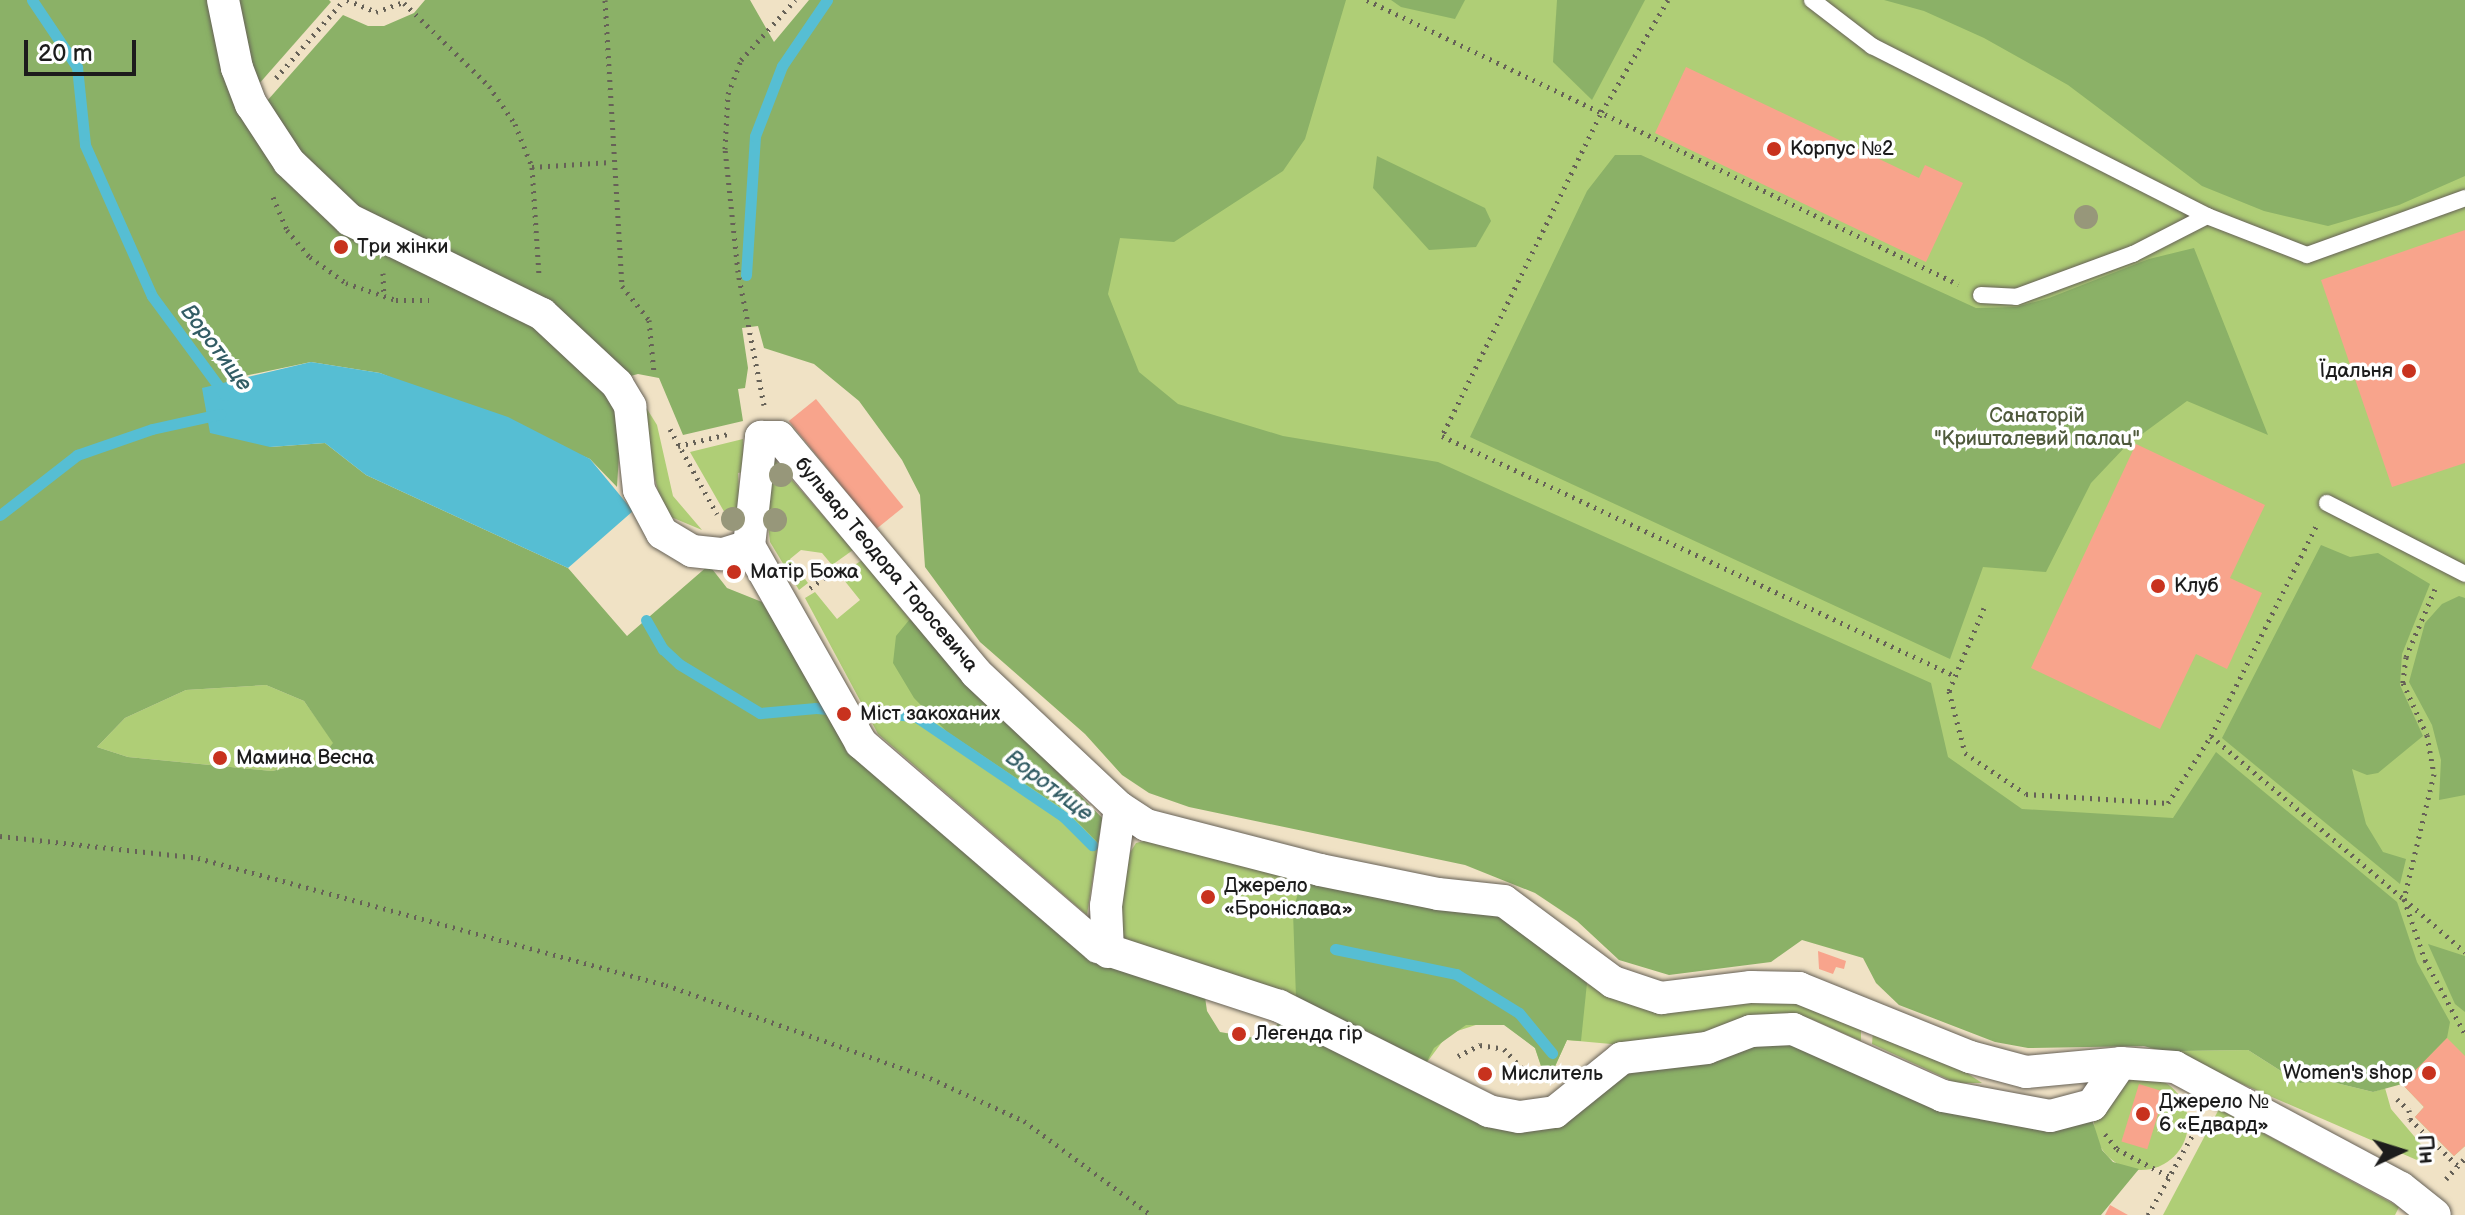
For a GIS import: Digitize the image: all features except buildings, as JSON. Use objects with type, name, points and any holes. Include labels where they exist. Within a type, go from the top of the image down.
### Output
[{"type":"street","points":[[223,0],[237,68],[252,106],[289,162],[350,220],[542,314],[617,384],[630,406],[639,490],[662,533],[692,551],[723,554],[743,548]]},
{"type":"street","points":[[774,436],[761,437],[759,444],[743,548],[861,743],[1108,952],[1279,1006],[1489,1111],[1537,1115],[1555,1112],[1585,1092],[1622,1058],[1707,1048],[1751,1031],[1793,1029],[1943,1096],[2050,1116],[2092,1105],[2121,1063]]},
{"type":"street","name":"бульвар Теодора Торосевича","points":[[774,436],[976,673],[1120,808],[1146,825],[1320,870],[1438,894],[1504,901],[1613,982],[1661,998],[1751,987],[1799,988],[1970,1057],[2026,1072],[2121,1063],[2175,1067],[2401,1188],[2435,1215]]},
{"type":"street","points":[[1108,952],[1106,906],[1120,808]]},
{"type":"lane","points":[[1812,0],[1872,46],[2207,216],[2307,255],[2465,198]]},
{"type":"lane","points":[[1981,295],[2016,297],[2133,254],[2207,216]]},
{"type":"lane","points":[[2327,503],[2448,568],[2465,574]]},
{"type":"path","points":[[252,106],[345,0],[376,12],[405,1],[489,86],[515,124],[532,167],[542,314]]},
{"type":"path","points":[[605,0],[611,162],[622,286],[649,320],[652,356]]},
{"type":"path","points":[[784,0],[788,8]]},
{"type":"path","points":[[774,436],[738,272],[725,149],[728,94],[741,60],[795,0]]},
{"type":"path","points":[[1367,0],[1600,115],[1981,295]]},
{"type":"path","points":[[1668,0],[1600,115],[1442,436],[1955,676]]},
{"type":"path","points":[[532,167],[611,162]]},
{"type":"path","points":[[667,423],[743,548]]},
{"type":"path","points":[[1984,608],[1949,691],[1965,753],[2026,794],[2168,803],[2211,736],[2327,503]]},
{"type":"path","points":[[2448,568],[2425,605],[2406,657],[2403,683],[2427,735],[2434,774],[2404,899],[2425,960],[2465,1034]]},
{"type":"path","points":[[812,587],[836,570]]},
{"type":"path","points":[[2211,736],[2465,952]]},
{"type":"path","points":[[0,836],[198,858],[666,985],[930,1078],[1024,1121],[1151,1215]]},
{"type":"path","points":[[1422,1077],[1480,1045],[1504,1049],[1522,1068],[1537,1115]]},
{"type":"path","points":[[2148,1215],[2217,1090]]},
{"type":"path","points":[[2397,1099],[2409,1110],[2410,1119],[2458,1166]]},
{"type":"path","points":[[2106,1138],[2170,1177]]},
{"type":"green space","points":[[0,0],[218,0],[288,167],[541,319],[613,396],[619,455],[617,487],[590,459],[380,373],[311,362],[244,376],[270,447],[325,443],[366,475],[568,568],[627,636],[709,565],[727,588],[762,602],[855,757],[1090,957],[1204,990],[1207,1011],[1220,1032],[1255,1038],[1272,1031],[1283,1017],[1510,1127],[1626,1070],[1779,1040],[2092,1119],[2102,1150],[2113,1162],[2139,1169],[2101,1215],[0,1215]],"holes":[[[266,685],[304,701],[333,743],[319,760],[272,771],[128,757],[97,747],[125,718],[186,690]]]},
{"type":"green space","points":[[230,0],[329,0],[331,2],[251,93]]},
{"type":"green space","points":[[425,0],[750,0],[774,42],[809,0],[1346,0],[1305,139],[1283,171],[1174,242],[1120,238],[1108,294],[1139,372],[1178,404],[1283,436],[1438,462],[1931,683],[1948,757],[2022,809],[2173,818],[2216,752],[2397,902],[2417,962],[2450,1022],[2447,1038],[2402,1084],[2373,1092],[2328,1081],[2300,1083],[2248,1050],[2181,1051],[2178,1056],[2144,1046],[2028,1048],[1995,1042],[1899,1005],[1876,983],[1863,958],[1802,940],[1771,962],[1669,975],[1619,960],[1577,921],[1535,893],[1465,865],[1189,807],[1149,793],[1122,775],[1085,734],[980,642],[925,567],[920,495],[902,460],[859,401],[814,364],[764,348],[758,326],[742,328],[748,368],[745,388],[738,389],[743,421],[683,435],[659,378],[638,374],[619,379],[352,216],[259,110],[343,15],[368,26],[384,26],[414,13]]},
{"type":"green space","name":"Санаторій \"Кришталевий палац\"","points":[[940,0],[2465,0],[2465,1146],[2454,1156],[2415,1117],[2424,1107],[2402,1084],[1270,691]]},
{"type":"green space","points":[[1391,0],[1465,0],[1455,19],[1401,7]]},
{"type":"green space","points":[[1557,0],[1645,0],[1592,100],[1553,62]]},
{"type":"green space","points":[[1884,0],[2465,0],[2465,176],[2399,205],[2328,226],[2264,211],[2202,186],[2068,85],[1984,38],[1924,11]]},
{"type":"green space","points":[[1615,155],[1641,155],[1976,308],[2016,307],[2049,298],[2149,259],[2194,248],[2268,435],[2187,401],[2126,446],[2091,483],[2046,572],[1983,567],[1950,659],[1470,437],[1587,191]]},
{"type":"green space","points":[[1377,156],[1485,208],[1491,221],[1476,247],[1429,250],[1373,188]]},
{"type":"green space","points":[[637,407],[647,409],[657,425],[673,496],[702,530],[671,517],[660,499]]},
{"type":"green space","points":[[743,439],[743,472],[738,473],[742,543],[690,452]]},
{"type":"green space","points":[[773,458],[853,550],[832,565],[822,553],[801,550],[790,559],[808,583],[799,590],[770,542],[766,509]]},
{"type":"green space","points":[[2321,545],[2350,557],[2378,553],[2430,584],[2402,654],[2400,685],[2423,736],[2378,773],[2367,775],[2352,769],[2366,824],[2383,852],[2406,859],[2400,884],[2222,738]]},
{"type":"green space","points":[[862,560],[916,627],[1102,818],[1087,915],[878,734],[805,598],[815,592],[837,619],[860,600],[840,575]]},
{"type":"green space","points":[[2459,596],[2465,598],[2465,795],[2439,800],[2441,760],[2432,725],[2409,682],[2425,623],[2442,604]]},
{"type":"green space","points":[[910,619],[1102,818],[1098,843],[1069,813],[947,732],[914,698],[893,663],[896,636]]},
{"type":"green space","points":[[266,685],[304,701],[334,743],[319,760],[272,771],[128,757],[97,747],[125,718],[186,690]]},
{"type":"green space","points":[[1159,837],[1557,957],[1587,984],[1660,1007],[1784,996],[1861,1026],[1861,1041],[1811,1019],[1777,1017],[1697,1038],[1622,1045],[1567,1040],[1547,1084],[1535,1048],[1505,1025],[1485,1022],[1448,1034],[1425,1065],[1125,943],[1120,924],[1128,856],[1136,843]]},
{"type":"green space","points":[[1303,874],[1493,908],[1587,983],[1581,1041],[1567,1040],[1547,1084],[1535,1048],[1504,1025],[1466,1025],[1434,1048],[1425,1065],[1296,998],[1293,912]]},
{"type":"green space","points":[[2428,944],[2465,956],[2465,1012],[2455,1004]]},
{"type":"green space","points":[[1873,1031],[1967,1073],[1982,1083],[1956,1083],[1872,1044]]},
{"type":"green space","points":[[2248,1050],[2300,1083],[2328,1081],[2373,1092],[2385,1088],[2391,1109],[2425,1149],[2426,1164],[2178,1056],[2181,1051]]},
{"type":"green space","points":[[2141,1076],[2159,1080],[2174,1090],[2184,1105],[2188,1123],[2184,1141],[2174,1156],[2159,1166],[2141,1170],[2123,1166],[2108,1156],[2098,1141],[2094,1123],[2098,1105],[2108,1090],[2123,1080]]},
{"type":"green space","points":[[2219,1109],[2399,1207],[2395,1215],[2163,1215]]},
{"type":"water","points":[[311,362],[380,373],[508,417],[590,459],[633,511],[568,568],[366,475],[325,443],[270,447],[210,433],[202,388]]},
{"type":"waterway","name":"Воротище","points":[[32,0],[77,67],[85,145],[152,296],[225,395]]},
{"type":"waterway","points":[[746,275],[755,136],[782,66],[827,0]]},
{"type":"waterway","points":[[0,515],[77,455],[152,429],[220,414]]},
{"type":"waterway","name":"Воротище","points":[[646,620],[663,649],[679,664],[760,713],[816,708],[915,716],[1064,817],[1092,845]]},
{"type":"waterway","name":"Воротище","points":[[1335,949],[1456,974],[1519,1013],[1552,1053]]},
{"type":"place","name":"Корпус №2","points":[[1774,149]]},
{"type":"place","name":"Три жінки","points":[[341,247]]},
{"type":"place","name":"Їдальня","points":[[2409,371]]},
{"type":"place","name":"Матір Божа","points":[[734,572]]},
{"type":"place","name":"Клуб","points":[[2158,586]]},
{"type":"place","name":"Міст закоханих","points":[[844,714]]},
{"type":"place","name":"Мамина Весна","points":[[220,758]]},
{"type":"place","name":"Джерело «Броніслава»","points":[[1208,897]]},
{"type":"place","name":"Легенда гір","points":[[1239,1034]]},
{"type":"place","name":"Women's shop","points":[[2429,1073]]},
{"type":"place","name":"Мислитель","points":[[1485,1074]]},
{"type":"place","name":"Джерело № 6 «Едвард»","points":[[2143,1114]]}]
